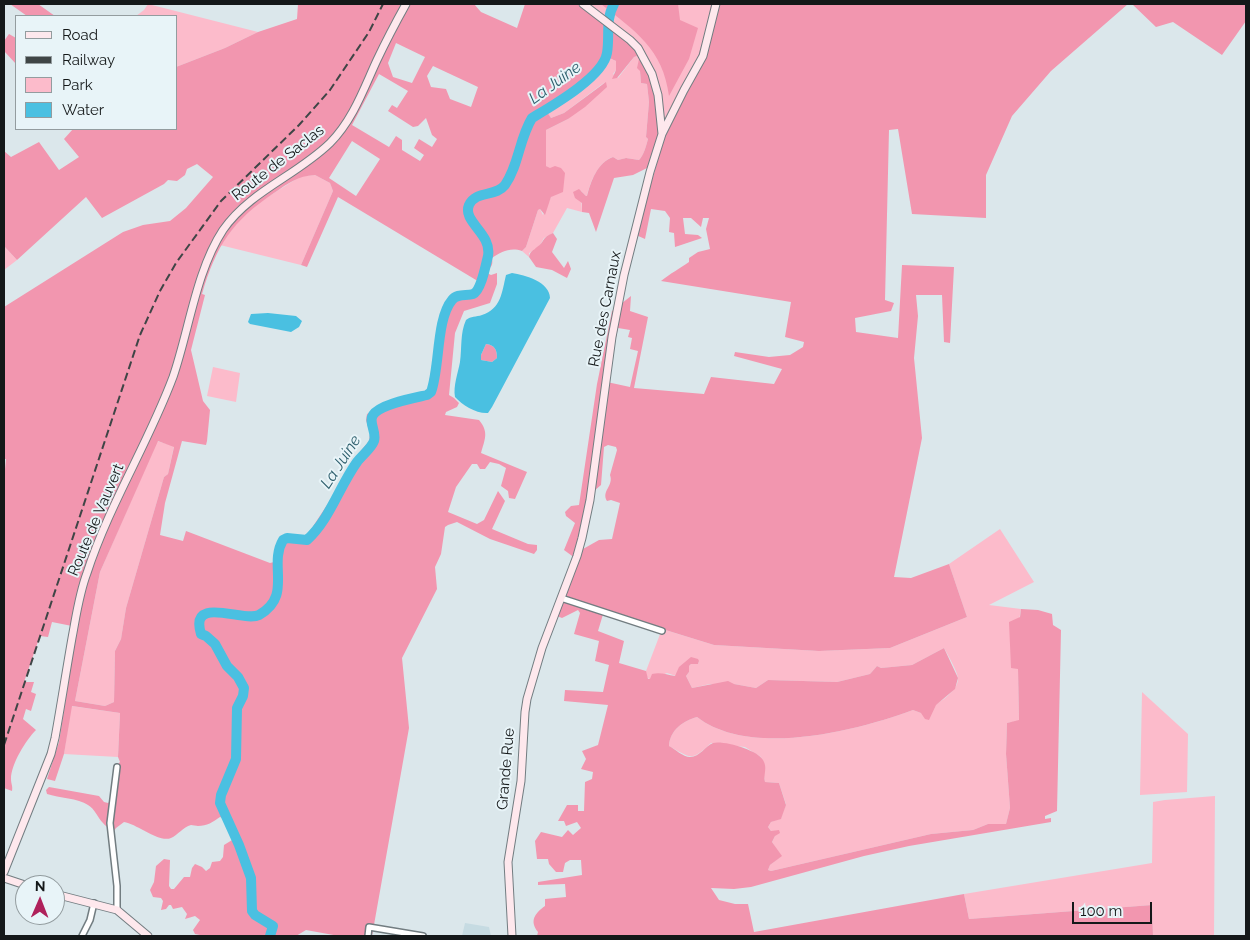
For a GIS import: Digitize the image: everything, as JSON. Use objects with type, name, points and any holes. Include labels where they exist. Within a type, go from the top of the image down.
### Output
[{"type":"street","name":"Route de Saclas","points":[[198,292],[212,252],[222,232],[232,219],[255,196],[323,149],[340,130],[356,106],[406,4]]},
{"type":"street","name":"Rue des Carnaux","points":[[557,608],[582,538],[590,500],[609,360],[624,275],[662,134],[658,95],[652,74],[638,48],[583,4]]},
{"type":"street","points":[[662,134],[703,56],[716,4]]},
{"type":"street","name":"Route de Vauvert","points":[[4,872],[53,746],[76,617],[86,575],[104,529],[170,385],[198,292]]},
{"type":"street","points":[[561,598],[662,631]]},
{"type":"street","name":"Grande Rue","points":[[512,936],[508,862],[521,781],[525,712],[531,682],[557,608]]},
{"type":"street","points":[[117,767],[110,823],[117,886],[117,910]]},
{"type":"street","points":[[65,896],[117,910],[148,936]]},
{"type":"street","points":[[82,936],[90,920],[94,903]]},
{"type":"street","points":[[368,936],[369,927],[423,936]]},
{"type":"shaded area","points":[[10,4],[38,4],[54,15],[26,15]]},
{"type":"shaded area","points":[[298,4],[474,4],[481,12],[517,28],[525,4],[589,4],[641,47],[655,74],[664,121],[696,62],[706,30],[711,4],[1128,4],[1051,71],[1012,116],[986,175],[986,218],[912,214],[898,129],[889,130],[885,300],[894,303],[891,311],[855,318],[856,332],[898,338],[902,265],[954,267],[950,343],[944,342],[942,295],[916,295],[918,316],[914,358],[922,438],[894,577],[911,578],[949,564],[967,617],[890,648],[819,651],[714,645],[604,611],[598,631],[624,641],[619,663],[646,671],[648,679],[655,673],[675,676],[679,667],[691,657],[698,659],[698,664],[691,664],[689,666],[689,672],[686,676],[692,688],[728,681],[756,688],[768,680],[837,682],[870,674],[877,666],[881,668],[912,665],[944,648],[958,678],[955,689],[936,705],[929,720],[925,719],[921,713],[913,710],[863,726],[834,732],[804,737],[774,738],[745,736],[719,729],[697,717],[678,727],[672,735],[669,746],[685,756],[694,757],[707,746],[718,742],[748,749],[763,760],[765,782],[779,783],[786,805],[781,819],[771,822],[768,827],[771,831],[779,830],[780,833],[775,836],[772,842],[782,856],[770,865],[768,870],[771,871],[931,834],[973,830],[988,824],[1006,824],[1010,808],[1006,754],[1007,723],[1019,720],[1018,669],[1011,668],[1009,622],[1020,617],[1021,609],[1038,610],[1052,614],[1053,625],[1061,630],[1057,811],[1045,816],[1045,819],[1051,818],[1051,822],[909,846],[864,856],[751,887],[734,889],[711,888],[719,900],[735,904],[748,904],[754,932],[964,894],[969,919],[1152,905],[1153,936],[537,936],[538,932],[535,928],[534,917],[545,906],[545,899],[566,897],[565,884],[538,885],[538,882],[582,875],[581,860],[570,860],[565,863],[563,872],[556,872],[549,864],[548,859],[537,859],[535,841],[541,832],[562,837],[568,830],[573,835],[581,828],[577,822],[566,826],[564,821],[558,821],[567,805],[578,805],[578,811],[584,811],[585,782],[592,779],[593,772],[581,769],[586,759],[582,751],[598,745],[608,705],[564,701],[565,690],[603,692],[609,665],[595,661],[599,641],[574,634],[580,613],[578,610],[562,618],[557,616],[579,561],[564,550],[575,523],[566,516],[565,512],[571,506],[579,505],[597,384],[612,311],[631,296],[630,311],[648,317],[634,388],[704,394],[711,377],[774,384],[782,369],[734,356],[735,352],[769,357],[790,355],[803,347],[804,342],[785,337],[791,302],[661,281],[689,262],[689,258],[698,252],[710,249],[706,229],[709,218],[703,218],[701,227],[691,218],[683,218],[685,234],[698,235],[702,238],[675,247],[674,233],[669,232],[670,218],[665,211],[651,209],[645,239],[636,235],[657,163],[633,175],[614,178],[596,232],[589,213],[582,212],[582,203],[575,198],[573,192],[579,189],[587,196],[599,168],[607,160],[613,157],[618,160],[626,158],[639,160],[645,150],[648,139],[646,137],[649,102],[647,84],[641,83],[640,71],[637,68],[639,59],[637,56],[634,57],[617,78],[612,79],[616,70],[616,61],[603,55],[586,80],[547,112],[551,118],[564,113],[606,82],[607,87],[585,107],[568,119],[546,130],[546,166],[561,168],[565,173],[563,192],[551,197],[545,215],[540,209],[538,210],[526,247],[522,251],[510,250],[492,258],[492,265],[487,270],[487,273],[491,275],[497,273],[497,284],[490,303],[464,311],[455,333],[449,395],[459,403],[457,407],[446,412],[445,415],[479,420],[485,432],[481,453],[527,472],[515,499],[509,498],[508,491],[501,486],[506,468],[490,462],[485,469],[480,469],[477,464],[472,464],[456,487],[448,512],[477,524],[484,520],[498,491],[505,501],[492,529],[528,544],[537,545],[537,550],[534,554],[490,539],[457,522],[445,527],[441,554],[435,567],[437,589],[402,658],[409,728],[372,936],[339,936],[306,930],[296,936],[200,936],[195,934],[193,930],[200,920],[195,916],[185,919],[187,914],[182,907],[173,909],[169,905],[166,909],[161,910],[163,901],[161,898],[153,897],[150,890],[154,882],[156,866],[164,859],[170,860],[169,886],[171,889],[174,889],[184,877],[190,877],[195,864],[206,871],[210,868],[212,862],[220,861],[223,857],[224,845],[237,837],[232,824],[220,817],[204,825],[188,826],[174,837],[166,839],[154,836],[124,822],[114,831],[110,832],[95,811],[88,805],[79,801],[47,794],[46,790],[49,787],[99,796],[104,802],[108,803],[112,800],[117,765],[120,762],[118,757],[120,713],[72,706],[64,754],[55,781],[47,779],[59,742],[77,627],[52,622],[48,637],[40,636],[24,682],[34,682],[31,692],[36,694],[31,711],[26,709],[23,719],[36,730],[16,760],[11,779],[12,791],[4,788],[4,479],[6,459],[4,459],[4,307],[123,232],[143,225],[170,221],[186,208],[213,177],[197,164],[187,169],[185,175],[177,181],[168,180],[102,218],[86,197],[17,260],[4,246],[4,151],[11,157],[39,142],[59,170],[79,157],[64,139],[72,130],[178,130],[178,66],[225,48],[258,32],[297,19]],"holes":[[[396,43],[425,57],[412,83],[393,77],[388,63]],[[433,66],[478,87],[471,107],[450,99],[446,89],[431,87],[427,76]],[[379,74],[408,91],[397,108],[392,105],[388,111],[413,127],[418,126],[426,118],[432,135],[437,139],[432,147],[419,139],[414,148],[424,155],[420,161],[402,150],[402,140],[396,136],[389,147],[352,125]],[[352,141],[380,159],[356,196],[329,178]],[[315,175],[330,183],[333,191],[301,265],[307,267],[338,197],[481,283],[475,292],[459,295],[448,304],[440,335],[437,334],[428,389],[421,393],[384,403],[367,414],[366,420],[370,434],[369,441],[353,460],[306,537],[284,536],[281,538],[276,544],[274,562],[270,563],[186,531],[183,541],[160,535],[165,503],[182,441],[206,445],[207,441],[210,410],[203,401],[191,350],[205,295],[202,294],[213,262],[236,225],[259,203],[293,181]],[[618,328],[630,330],[628,337],[632,338],[630,349],[638,351],[630,387],[607,382]],[[158,441],[174,447],[168,474],[164,477],[126,608],[121,639],[115,651],[114,702],[105,706],[75,701],[100,572]],[[608,445],[616,447],[617,450],[606,494],[607,501],[611,500],[620,503],[612,539],[599,540],[583,549],[594,491],[601,485],[604,447]]]},
{"type":"shaded area","points":[[601,4],[678,4],[680,20],[698,28],[689,59],[669,96],[661,66],[646,42]]},
{"type":"shaded area","points":[[1132,4],[1246,4],[1246,21],[1222,55],[1173,22],[1156,27]]},
{"type":"shaded area","points":[[9,34],[15,37],[15,63],[4,51],[4,41]]},
{"type":"shaded area","points":[[553,233],[557,239],[552,252],[564,268],[568,261],[571,269],[567,278],[552,270],[536,267],[529,257],[531,252],[545,238]]},
{"type":"shaded area","points":[[486,344],[492,345],[496,350],[497,358],[492,362],[481,360]]},
{"type":"shaded area","points":[[465,923],[489,927],[491,936],[462,936]]},
{"type":"green space","points":[[148,4],[258,32],[225,48],[178,66],[178,15],[137,15]]},
{"type":"green space","points":[[589,4],[711,4],[706,30],[696,62],[663,122],[632,38]]},
{"type":"green space","points":[[603,55],[616,61],[616,70],[613,74],[618,78],[634,57],[637,56],[639,59],[641,83],[647,84],[649,102],[646,137],[648,139],[645,150],[639,160],[626,158],[618,160],[613,157],[603,163],[590,185],[587,196],[581,191],[582,212],[567,208],[553,233],[544,238],[539,247],[529,253],[529,257],[522,251],[526,247],[538,210],[540,209],[543,215],[553,195],[550,169],[546,166],[546,130],[568,119],[605,82],[564,113],[551,118],[546,112],[586,80]]},
{"type":"green space","points":[[315,175],[330,183],[333,191],[301,265],[220,245],[239,220],[252,207],[301,176]]},
{"type":"green space","points":[[4,246],[17,260],[4,270]]},
{"type":"green space","points":[[213,367],[240,373],[236,402],[207,396]]},
{"type":"green space","points":[[157,441],[174,446],[168,474],[164,477],[126,608],[121,639],[115,651],[114,702],[105,706],[75,701],[100,572]]},
{"type":"green space","points":[[1000,529],[1034,582],[989,605],[1021,609],[1011,668],[1018,668],[1019,721],[1007,723],[1006,754],[1010,808],[1006,824],[988,824],[973,830],[931,834],[771,871],[768,870],[770,865],[781,856],[772,842],[775,836],[768,827],[771,822],[781,818],[786,804],[779,783],[765,782],[761,757],[745,747],[711,743],[699,753],[691,756],[676,750],[669,746],[672,735],[678,727],[697,717],[719,729],[745,736],[774,738],[804,737],[863,726],[913,710],[921,713],[932,707],[950,694],[957,684],[958,678],[954,667],[944,648],[912,665],[881,668],[877,666],[870,674],[837,682],[768,680],[756,688],[734,684],[710,684],[692,688],[686,676],[689,672],[689,666],[691,664],[698,664],[699,661],[684,664],[676,676],[667,673],[650,680],[646,676],[646,671],[662,629],[714,645],[819,651],[890,648],[967,617],[949,564]]},
{"type":"green space","points":[[1142,692],[1188,734],[1187,792],[1140,795]]},
{"type":"green space","points":[[71,706],[120,713],[118,757],[64,754]]},
{"type":"green space","points":[[1215,796],[1214,936],[1153,936],[1152,905],[969,919],[964,894],[1152,863],[1153,802]]},
{"type":"water","points":[[512,273],[536,280],[546,288],[550,298],[492,407],[488,413],[484,413],[470,408],[455,397],[463,330],[466,320],[488,312],[497,304],[502,294],[506,275]],"holes":[[[486,344],[495,348],[497,353],[497,358],[492,362],[481,360]]]},
{"type":"water","points":[[268,313],[296,316],[302,321],[299,327],[291,332],[248,322],[251,314]]},
{"type":"waterway","name":"La Juine","points":[[270,936],[273,926],[255,915],[252,911],[251,878],[239,845],[220,803],[221,795],[236,759],[237,708],[243,696],[244,688],[238,677],[227,666],[215,644],[201,634],[199,622],[203,615],[210,613],[220,612],[252,616],[259,615],[269,607],[275,599],[278,590],[278,560],[283,540],[287,538],[307,540],[315,532],[359,459],[371,447],[374,441],[371,421],[373,415],[390,405],[427,395],[431,392],[443,319],[447,308],[456,296],[476,292],[483,277],[488,256],[486,241],[470,217],[469,205],[476,197],[497,191],[505,185],[510,177],[524,135],[532,118],[576,90],[596,72],[607,53],[609,22],[614,4]]},
{"type":"railway","points":[[4,745],[140,335],[160,291],[176,263],[221,201],[299,125],[330,90],[369,32],[383,4]]}]
